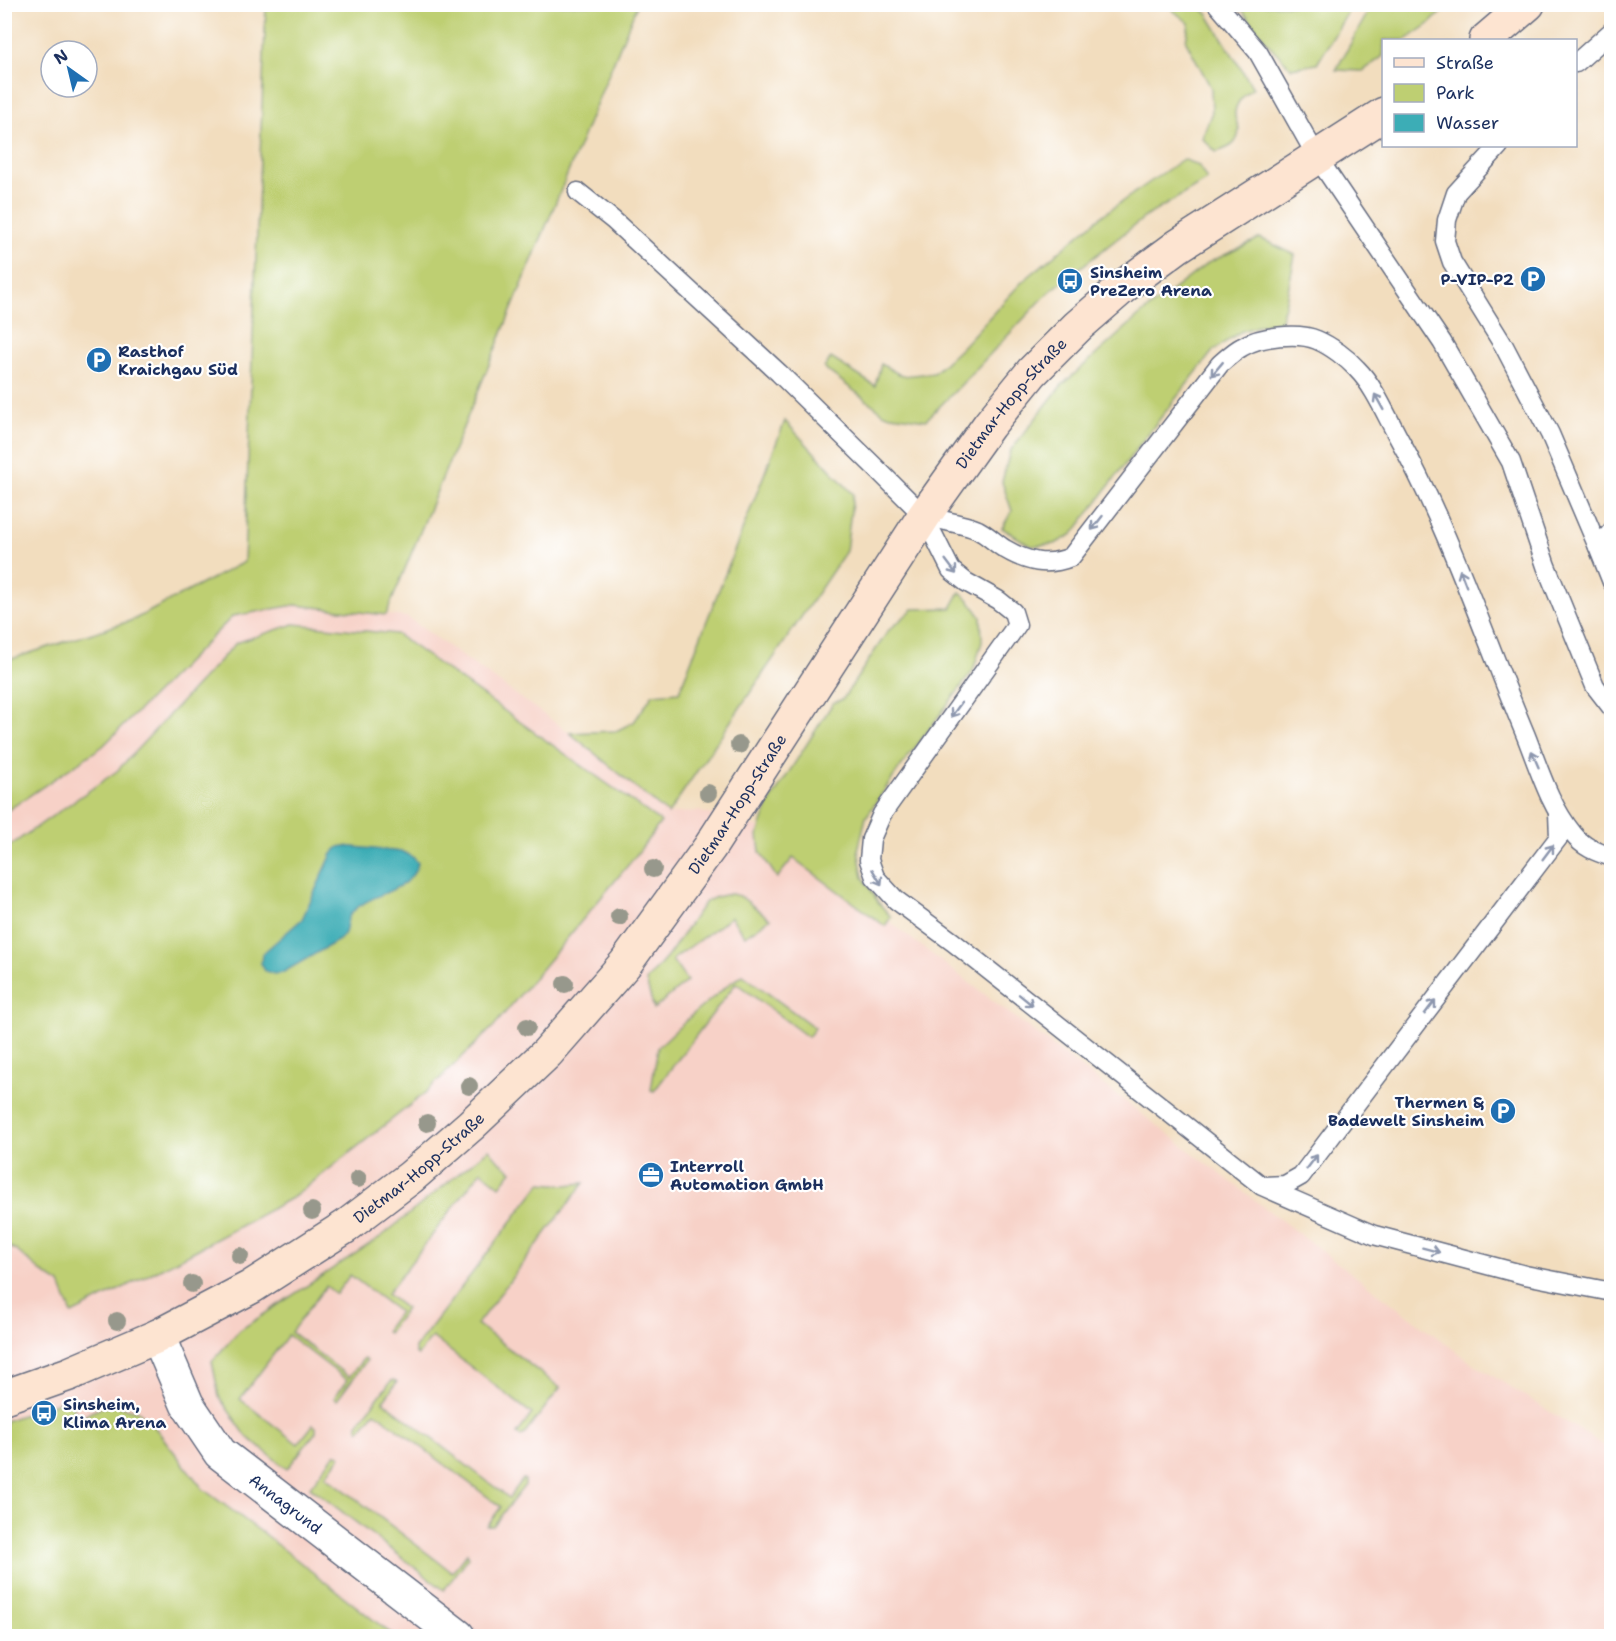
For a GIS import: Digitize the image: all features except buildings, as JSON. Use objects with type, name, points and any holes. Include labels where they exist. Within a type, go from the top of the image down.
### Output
[{"type":"street","points":[[1487,39],[1528,4]]},
{"type":"street","name":"Dietmar-Hopp-Straße","points":[[4,1397],[69,1374],[158,1336],[251,1287],[345,1227],[411,1177],[454,1140],[547,1053],[625,964],[710,847],[924,516],[989,425],[1032,372],[1078,326],[1124,286],[1178,246],[1382,115]]},
{"type":"street","name":"Annagrund","points":[[158,1336],[187,1404],[220,1454],[458,1636]]},
{"type":"lane","points":[[1218,4],[1258,52],[1317,157],[1442,342],[1510,462],[1546,566],[1595,686],[1611,708]]},
{"type":"lane","points":[[1577,61],[1611,31]]},
{"type":"lane","points":[[1498,147],[1456,193],[1447,220],[1445,241],[1452,262],[1504,345],[1550,434],[1611,582]]},
{"type":"lane","points":[[578,192],[613,220],[779,373],[924,516],[951,570],[1013,612],[1017,626],[882,814],[871,839],[869,860],[875,878],[896,900],[962,949],[1262,1186],[1374,1234],[1525,1275],[1611,1292]]},
{"type":"lane","points":[[924,516],[977,530],[1005,549],[1028,560],[1047,563],[1071,557],[1220,364],[1242,346],[1265,338],[1316,339],[1335,350],[1358,370],[1373,392],[1409,457],[1443,526],[1503,681],[1558,813],[1574,836],[1588,848],[1611,857]]},
{"type":"lane","points":[[1598,547],[1611,531]]},
{"type":"lane","points":[[1262,1186],[1285,1185],[1301,1176],[1559,837],[1558,813]]},
{"type":"shaded area","points":[[295,605],[407,617],[570,733],[668,814],[698,811],[769,830],[1469,1361],[1611,1450],[1611,1636],[5,1636],[5,812],[103,746],[233,616]]},
{"type":"green space","points":[[266,5],[637,5],[386,615],[295,605],[233,616],[103,746],[5,812],[5,661],[133,620],[244,562]]},
{"type":"green space","points":[[1166,5],[1198,5],[1208,15],[1253,88],[1238,103],[1235,111],[1239,128],[1237,139],[1225,149],[1216,152],[1202,138],[1212,112],[1211,88],[1186,41],[1189,23]]},
{"type":"green space","points":[[1238,5],[1352,5],[1317,64],[1291,68],[1269,45]]},
{"type":"green space","points":[[1372,5],[1381,10],[1396,5],[1449,5],[1428,25],[1407,39],[1382,39],[1382,57],[1363,71],[1336,70]]},
{"type":"green space","points":[[1183,159],[1199,166],[1207,180],[1145,217],[1048,293],[926,420],[885,414],[824,368],[831,358],[875,386],[881,364],[902,376],[934,373],[961,348],[1022,282],[1104,214]]},
{"type":"green space","points":[[1260,238],[1295,255],[1280,322],[1240,332],[1213,351],[1073,534],[1055,544],[1031,546],[1002,528],[1012,511],[1002,482],[1010,451],[1061,386],[1139,316],[1208,263]]},
{"type":"green space","points":[[785,421],[853,494],[846,551],[668,814],[570,733],[616,731],[634,722],[653,694],[679,692]]},
{"type":"green space","points":[[960,592],[981,617],[982,642],[973,671],[866,817],[858,850],[863,877],[878,902],[891,917],[885,926],[793,858],[777,878],[760,852],[758,835],[768,805],[833,703],[843,699],[888,631],[913,609],[951,608]]},
{"type":"green space","points":[[294,624],[396,634],[661,822],[634,858],[494,1026],[424,1094],[295,1196],[72,1314],[60,1284],[5,1244],[4,850],[117,771],[236,643]]},
{"type":"green space","points":[[731,894],[740,896],[770,919],[745,936],[731,917],[672,960],[687,981],[654,1009],[646,981],[668,956],[704,903]]},
{"type":"green space","points":[[743,975],[815,1028],[808,1037],[736,983],[654,1091],[651,1090],[658,1047],[692,1015]]},
{"type":"green space","points":[[489,1149],[512,1171],[500,1186],[481,1171],[387,1294],[406,1309],[388,1333],[385,1331],[399,1312],[350,1275],[336,1294],[326,1286],[291,1332],[349,1377],[364,1358],[367,1360],[337,1400],[334,1398],[347,1380],[288,1335],[240,1399],[298,1444],[313,1425],[316,1427],[316,1432],[287,1469],[247,1437],[219,1397],[212,1361],[240,1330],[382,1236]]},
{"type":"green space","points":[[541,1183],[566,1185],[584,1183],[477,1324],[560,1388],[524,1435],[520,1436],[517,1434],[532,1414],[432,1337],[418,1355],[415,1353],[415,1348]]},
{"type":"green space","points":[[394,1380],[397,1382],[383,1401],[509,1498],[523,1479],[525,1480],[525,1485],[493,1526],[487,1526],[501,1507],[375,1412],[360,1430],[358,1428],[358,1424]]},
{"type":"green space","points":[[70,1398],[77,1418],[103,1407],[117,1406],[138,1411],[153,1425],[203,1489],[394,1636],[5,1636],[5,1421]]},
{"type":"green space","points":[[334,1455],[341,1456],[326,1476],[452,1572],[467,1553],[469,1557],[444,1590],[310,1487]]},
{"type":"water","points":[[339,847],[404,852],[418,863],[414,873],[407,881],[358,907],[349,917],[345,933],[340,940],[282,973],[274,974],[265,971],[261,963],[262,954],[302,919],[332,854]]},
{"type":"place","name":"P-VIP-P2","points":[[1533,279]]},
{"type":"place","name":"Sinsheim PreZero Arena","points":[[1070,281]]},
{"type":"place","name":"Rasthof Kraichgau Süd","points":[[99,360]]},
{"type":"place","name":"Thermen & Badewelt Sinsheim","points":[[1503,1111]]},
{"type":"place","name":"Interroll Automation GmbH","points":[[651,1175]]},
{"type":"place","name":"Sinsheim, Klima Arena","points":[[44,1413]]}]
